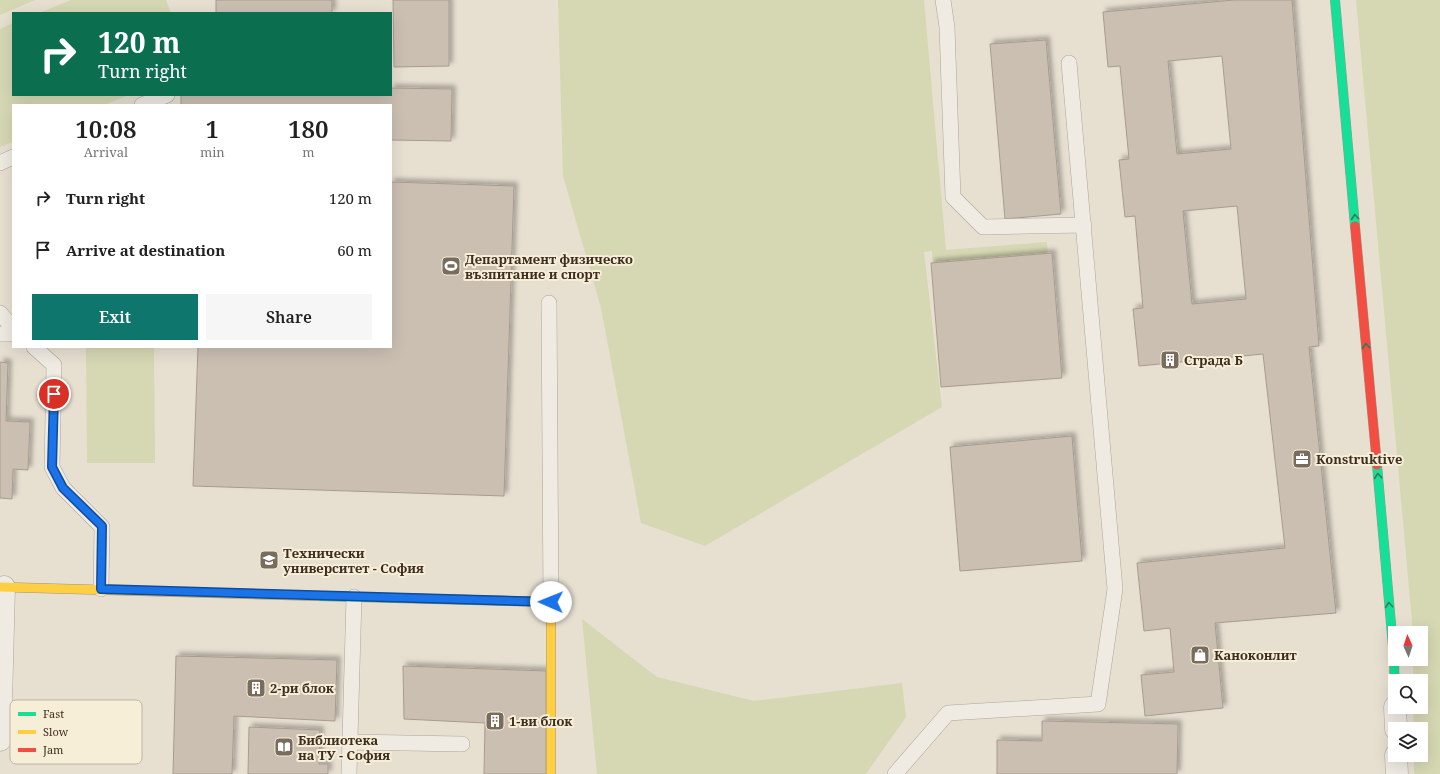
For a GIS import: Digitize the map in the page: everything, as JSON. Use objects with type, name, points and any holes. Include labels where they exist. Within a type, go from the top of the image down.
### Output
[{"type":"street","points":[[1335,0],[1394,674]]},
{"type":"street","points":[[0,740],[2,587],[551,602],[552,774]]},
{"type":"street","points":[[1396,762],[1397,774]]},
{"type":"lane","points":[[943,0],[947,28],[952,196],[983,227],[1084,225]]},
{"type":"lane","points":[[895,774],[948,713],[1098,704],[1115,589],[1069,63]]},
{"type":"lane","points":[[145,104],[165,96]]},
{"type":"lane","points":[[0,163],[12,157]]},
{"type":"lane","points":[[549,303],[551,602]]},
{"type":"lane","points":[[0,313],[12,327]]},
{"type":"lane","points":[[0,334],[12,334]]},
{"type":"lane","points":[[35,348],[54,365],[52,467],[63,488],[102,526],[101,589]]},
{"type":"lane","points":[[349,774],[354,597]]},
{"type":"lane","points":[[350,742],[462,744]]},
{"type":"green space","points":[[0,0],[35,0],[0,15]]},
{"type":"green space","points":[[71,0],[166,0],[171,12],[41,12]]},
{"type":"green space","points":[[558,0],[924,0],[946,250],[1047,242],[1057,372],[943,381],[932,251],[924,252],[942,407],[705,546],[641,523],[601,308],[563,176]]},
{"type":"green space","points":[[1356,0],[1440,0],[1440,774],[1414,774],[1414,762],[1428,762],[1428,722],[1414,722],[1413,714],[1428,714],[1428,674],[1413,674],[1413,666],[1428,666],[1428,626],[1412,626]]},
{"type":"green space","points":[[12,23],[12,96],[126,96],[106,104],[12,104],[12,142],[0,147],[0,29]]},
{"type":"green space","points":[[86,348],[154,348],[155,463],[87,463]]},
{"type":"green space","points":[[582,619],[657,677],[754,701],[902,683],[906,717],[866,774],[597,774]]},
{"type":"building","points":[[216,0],[332,0],[332,12],[216,12]]},
{"type":"building","points":[[393,0],[449,0],[449,66],[394,67]]},
{"type":"building","name":"Сграда Б","points":[[1234,0],[1292,0],[1319,346],[1309,347],[1336,613],[1215,623],[1223,708],[1145,716],[1141,675],[1174,672],[1170,628],[1144,631],[1137,563],[1285,548],[1263,354],[1139,366],[1133,309],[1143,308],[1135,216],[1125,217],[1119,160],[1129,159],[1120,66],[1108,67],[1103,12]],"holes":[[[1222,56],[1231,149],[1177,154],[1168,61]],[[1237,206],[1246,299],[1192,304],[1183,211]]]},
{"type":"building","points":[[1046,40],[1061,214],[1005,219],[990,44]]},
{"type":"building","points":[[392,88],[452,89],[451,141],[392,140],[392,104],[181,104],[181,96],[392,96]]},
{"type":"building","name":"Департамент физическо възпитание и спорт","points":[[392,182],[514,186],[504,496],[193,486],[198,348],[392,348]]},
{"type":"building","points":[[1052,253],[1062,378],[941,387],[931,263]]},
{"type":"building","points":[[0,362],[8,363],[6,421],[30,422],[28,470],[13,469],[12,499],[0,498]]},
{"type":"building","points":[[1072,436],[1082,561],[960,571],[950,447]]},
{"type":"building","name":"2-ри блок","points":[[176,656],[337,660],[335,721],[234,716],[232,774],[173,774]]},
{"type":"building","name":"1-ви блок","points":[[403,666],[546,671],[546,774],[484,774],[485,723],[404,719]]},
{"type":"building","points":[[1042,721],[1178,724],[1177,774],[997,774],[997,740],[1042,741]]},
{"type":"building","name":"Библиотека на ТУ - София","points":[[249,727],[320,730],[319,764],[328,764],[328,774],[248,774]]},
{"type":"traffic: fast","points":[[1335,0],[1355,226]]},
{"type":"traffic: fast","points":[[1377,465],[1394,674]]},
{"type":"traffic: fast","points":[[318,596],[551,602],[551,604]]},
{"type":"traffic: slow","points":[[0,587],[318,596]]},
{"type":"traffic: slow","points":[[551,604],[551,774]]},
{"type":"traffic: jam","points":[[1355,226],[1377,465]]},
{"type":"place","name":"Департамент физическо възпитание и спорт","points":[[451,266]]},
{"type":"place","name":"Сграда Б","points":[[1170,360]]},
{"type":"place","name":"Konstruktive","points":[[1302,459]]},
{"type":"place","name":"Технически университет - София","points":[[269,560]]},
{"type":"place","name":"Каноконлит","points":[[1200,655]]},
{"type":"place","name":"2-ри блок","points":[[256,688]]},
{"type":"place","name":"1-ви блок","points":[[495,721]]},
{"type":"place","name":"Библиотека на ТУ - София","points":[[284,747]]},
{"type":"route","points":[[54,394],[52,467],[63,488],[102,526],[101,589],[551,602]]}]
